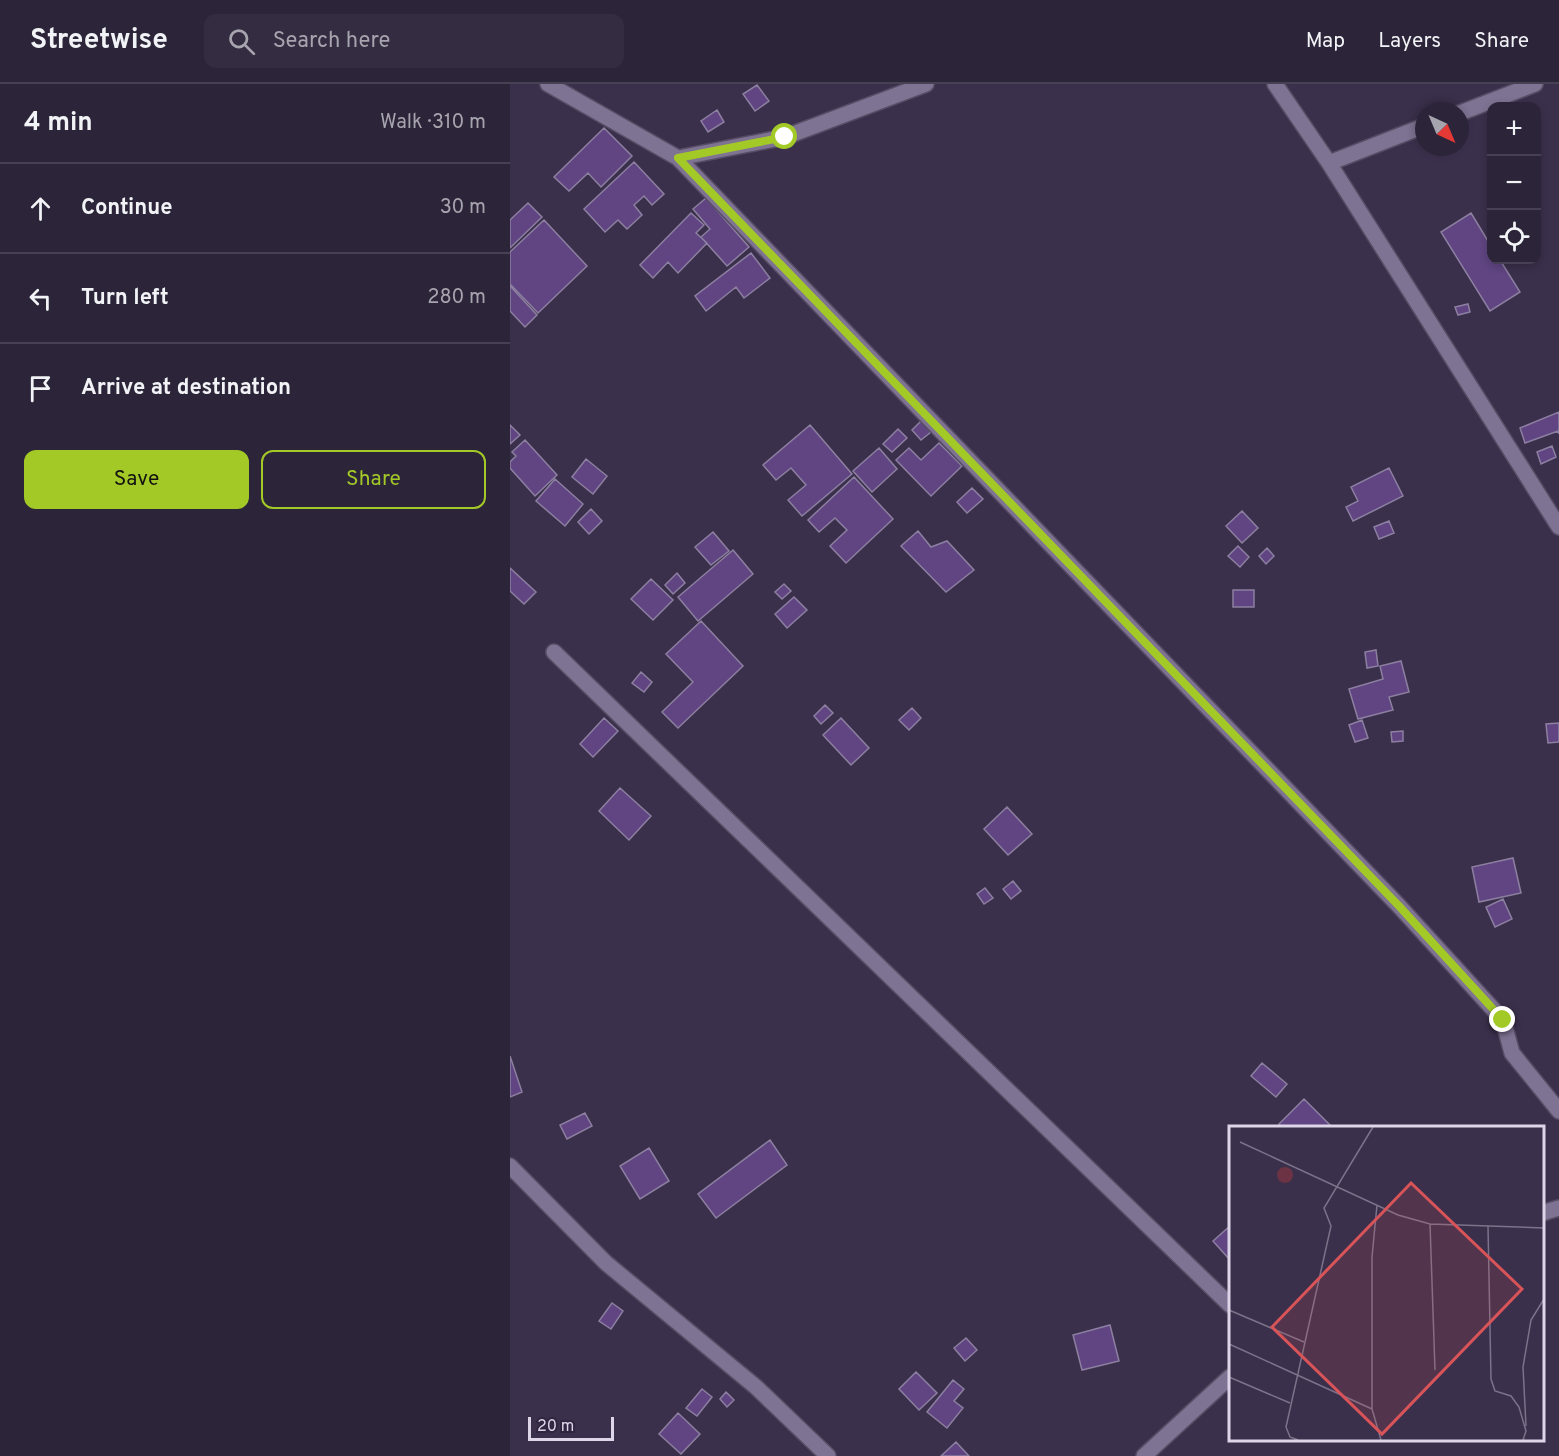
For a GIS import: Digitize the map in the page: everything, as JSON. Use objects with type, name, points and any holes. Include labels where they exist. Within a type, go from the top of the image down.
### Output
[{"type":"street","points":[[548,84],[678,158],[1407,915],[1503,1020],[1512,1053],[1559,1111]]},
{"type":"street","points":[[678,158],[785,137],[926,84]]},
{"type":"street","points":[[1275,84],[1329,163],[1559,527]]},
{"type":"street","points":[[1469,110],[1535,84]]},
{"type":"street","points":[[1329,163],[1415,130]]},
{"type":"street","points":[[554,652],[1229,1304]]},
{"type":"street","points":[[510,1166],[606,1263],[756,1387],[828,1456]]},
{"type":"street","points":[[1544,1213],[1559,1208]]},
{"type":"street","points":[[1144,1456],[1229,1378]]},
{"type":"building","points":[[757,85],[769,101],[755,111],[743,94]]},
{"type":"building","points":[[717,110],[724,122],[708,132],[701,121]]},
{"type":"building","points":[[604,128],[632,156],[601,187],[588,173],[569,191],[554,177]]},
{"type":"building","points":[[634,162],[664,194],[652,205],[644,196],[634,205],[642,215],[627,229],[618,220],[605,232],[584,209]]},
{"type":"building","points":[[706,198],[749,247],[727,266],[701,237],[710,229],[693,209]]},
{"type":"building","points":[[528,203],[542,217],[510,248],[510,220]]},
{"type":"building","points":[[691,213],[704,225],[696,233],[707,243],[678,273],[668,262],[653,278],[640,265]]},
{"type":"building","points":[[1471,213],[1487,239],[1487,264],[1502,264],[1520,292],[1490,311],[1441,232]]},
{"type":"building","points":[[544,220],[587,266],[538,313],[510,284],[510,252]]},
{"type":"building","points":[[751,253],[770,278],[744,298],[736,287],[706,311],[695,296]]},
{"type":"building","points":[[510,286],[537,315],[525,327],[510,311]]},
{"type":"building","points":[[1468,304],[1470,312],[1458,315],[1455,307]]},
{"type":"building","points":[[1559,412],[1559,434],[1558,431],[1525,443],[1520,428]]},
{"type":"building","points":[[921,421],[931,432],[921,440],[912,430]]},
{"type":"building","points":[[510,425],[520,435],[510,444]]},
{"type":"building","points":[[810,425],[852,474],[802,516],[788,500],[806,485],[791,468],[776,480],[763,465]]},
{"type":"building","points":[[898,429],[907,438],[892,452],[883,444]]},
{"type":"building","points":[[525,440],[557,475],[535,496],[510,468],[510,462],[516,456],[512,452]]},
{"type":"building","points":[[939,443],[962,466],[931,496],[896,460],[909,448],[921,460]]},
{"type":"building","points":[[1552,446],[1556,457],[1541,464],[1537,452]]},
{"type":"building","points":[[879,448],[897,469],[872,492],[853,471]]},
{"type":"building","points":[[586,459],[607,476],[593,494],[572,477]]},
{"type":"building","points":[[1389,468],[1403,496],[1353,521],[1346,507],[1358,501],[1351,487]]},
{"type":"building","points":[[854,477],[893,519],[846,563],[830,546],[847,530],[835,518],[819,532],[808,520]]},
{"type":"building","points":[[555,479],[583,504],[565,526],[536,501]]},
{"type":"building","points":[[972,488],[983,499],[967,513],[957,502]]},
{"type":"building","points":[[591,509],[602,521],[589,534],[578,522]]},
{"type":"building","points":[[1242,511],[1258,528],[1242,543],[1226,526]]},
{"type":"building","points":[[1389,521],[1394,533],[1379,539],[1374,527]]},
{"type":"building","points":[[918,531],[931,547],[947,541],[974,570],[946,592],[901,546]]},
{"type":"building","points":[[713,532],[729,551],[711,565],[695,547]]},
{"type":"building","points":[[1238,546],[1249,557],[1240,567],[1228,556]]},
{"type":"building","points":[[1267,548],[1274,556],[1266,564],[1259,556]]},
{"type":"building","points":[[733,550],[753,574],[698,621],[678,597]]},
{"type":"building","points":[[510,568],[536,592],[524,604],[510,591]]},
{"type":"building","points":[[677,573],[685,583],[673,594],[665,585]]},
{"type":"building","points":[[651,579],[673,600],[653,620],[631,599]]},
{"type":"building","points":[[784,584],[791,591],[782,599],[775,592]]},
{"type":"building","points":[[1233,590],[1254,590],[1254,607],[1233,607]]},
{"type":"building","points":[[794,597],[807,610],[787,628],[775,614]]},
{"type":"building","points":[[701,621],[743,666],[678,728],[662,712],[693,682],[666,654]]},
{"type":"building","points":[[1376,650],[1378,666],[1367,668],[1365,652]]},
{"type":"building","points":[[1401,661],[1409,692],[1389,697],[1393,710],[1358,719],[1349,689],[1383,679],[1380,666]]},
{"type":"building","points":[[641,672],[652,682],[644,692],[632,683]]},
{"type":"building","points":[[825,705],[833,713],[821,724],[814,716]]},
{"type":"building","points":[[912,708],[921,718],[909,730],[899,720]]},
{"type":"building","points":[[604,718],[618,731],[593,757],[580,744]]},
{"type":"building","points":[[841,718],[869,748],[851,765],[823,735]]},
{"type":"building","points":[[1362,720],[1368,738],[1355,742],[1349,725]]},
{"type":"building","points":[[1559,723],[1559,742],[1548,743],[1546,724]]},
{"type":"building","points":[[1403,731],[1403,741],[1392,742],[1391,732]]},
{"type":"building","points":[[620,788],[651,816],[629,840],[599,811]]},
{"type":"building","points":[[1007,807],[1032,834],[1008,855],[984,829]]},
{"type":"building","points":[[1513,858],[1521,893],[1479,902],[1472,867]]},
{"type":"building","points":[[1013,881],[1021,891],[1011,899],[1003,889]]},
{"type":"building","points":[[985,888],[993,898],[984,904],[977,894]]},
{"type":"building","points":[[1503,899],[1512,919],[1495,927],[1486,907]]},
{"type":"building","points":[[510,1056],[522,1092],[510,1097]]},
{"type":"building","points":[[1262,1063],[1287,1084],[1276,1097],[1251,1076]]},
{"type":"building","points":[[1304,1099],[1331,1126],[1280,1126],[1279,1124]]},
{"type":"building","points":[[585,1113],[592,1126],[567,1139],[560,1125]]},
{"type":"building","points":[[770,1140],[787,1165],[716,1218],[698,1194]]},
{"type":"building","points":[[649,1148],[669,1181],[640,1199],[620,1166]]},
{"type":"building","points":[[1229,1227],[1229,1259],[1213,1241]]},
{"type":"building","points":[[612,1303],[623,1311],[611,1329],[599,1321]]},
{"type":"building","points":[[1110,1325],[1119,1361],[1082,1370],[1073,1335]]},
{"type":"building","points":[[966,1338],[977,1350],[965,1361],[954,1348]]},
{"type":"building","points":[[916,1372],[937,1393],[919,1410],[899,1389]]},
{"type":"building","points":[[953,1380],[964,1389],[954,1401],[963,1408],[947,1428],[927,1412]]},
{"type":"building","points":[[702,1389],[712,1397],[697,1416],[686,1408]]},
{"type":"building","points":[[726,1392],[734,1400],[727,1407],[720,1399]]},
{"type":"building","points":[[678,1413],[700,1434],[681,1454],[659,1434]]},
{"type":"building","points":[[956,1442],[969,1456],[941,1456]]},
{"type":"route","points":[[785,137],[678,158],[1399,906],[1503,1020]]}]
